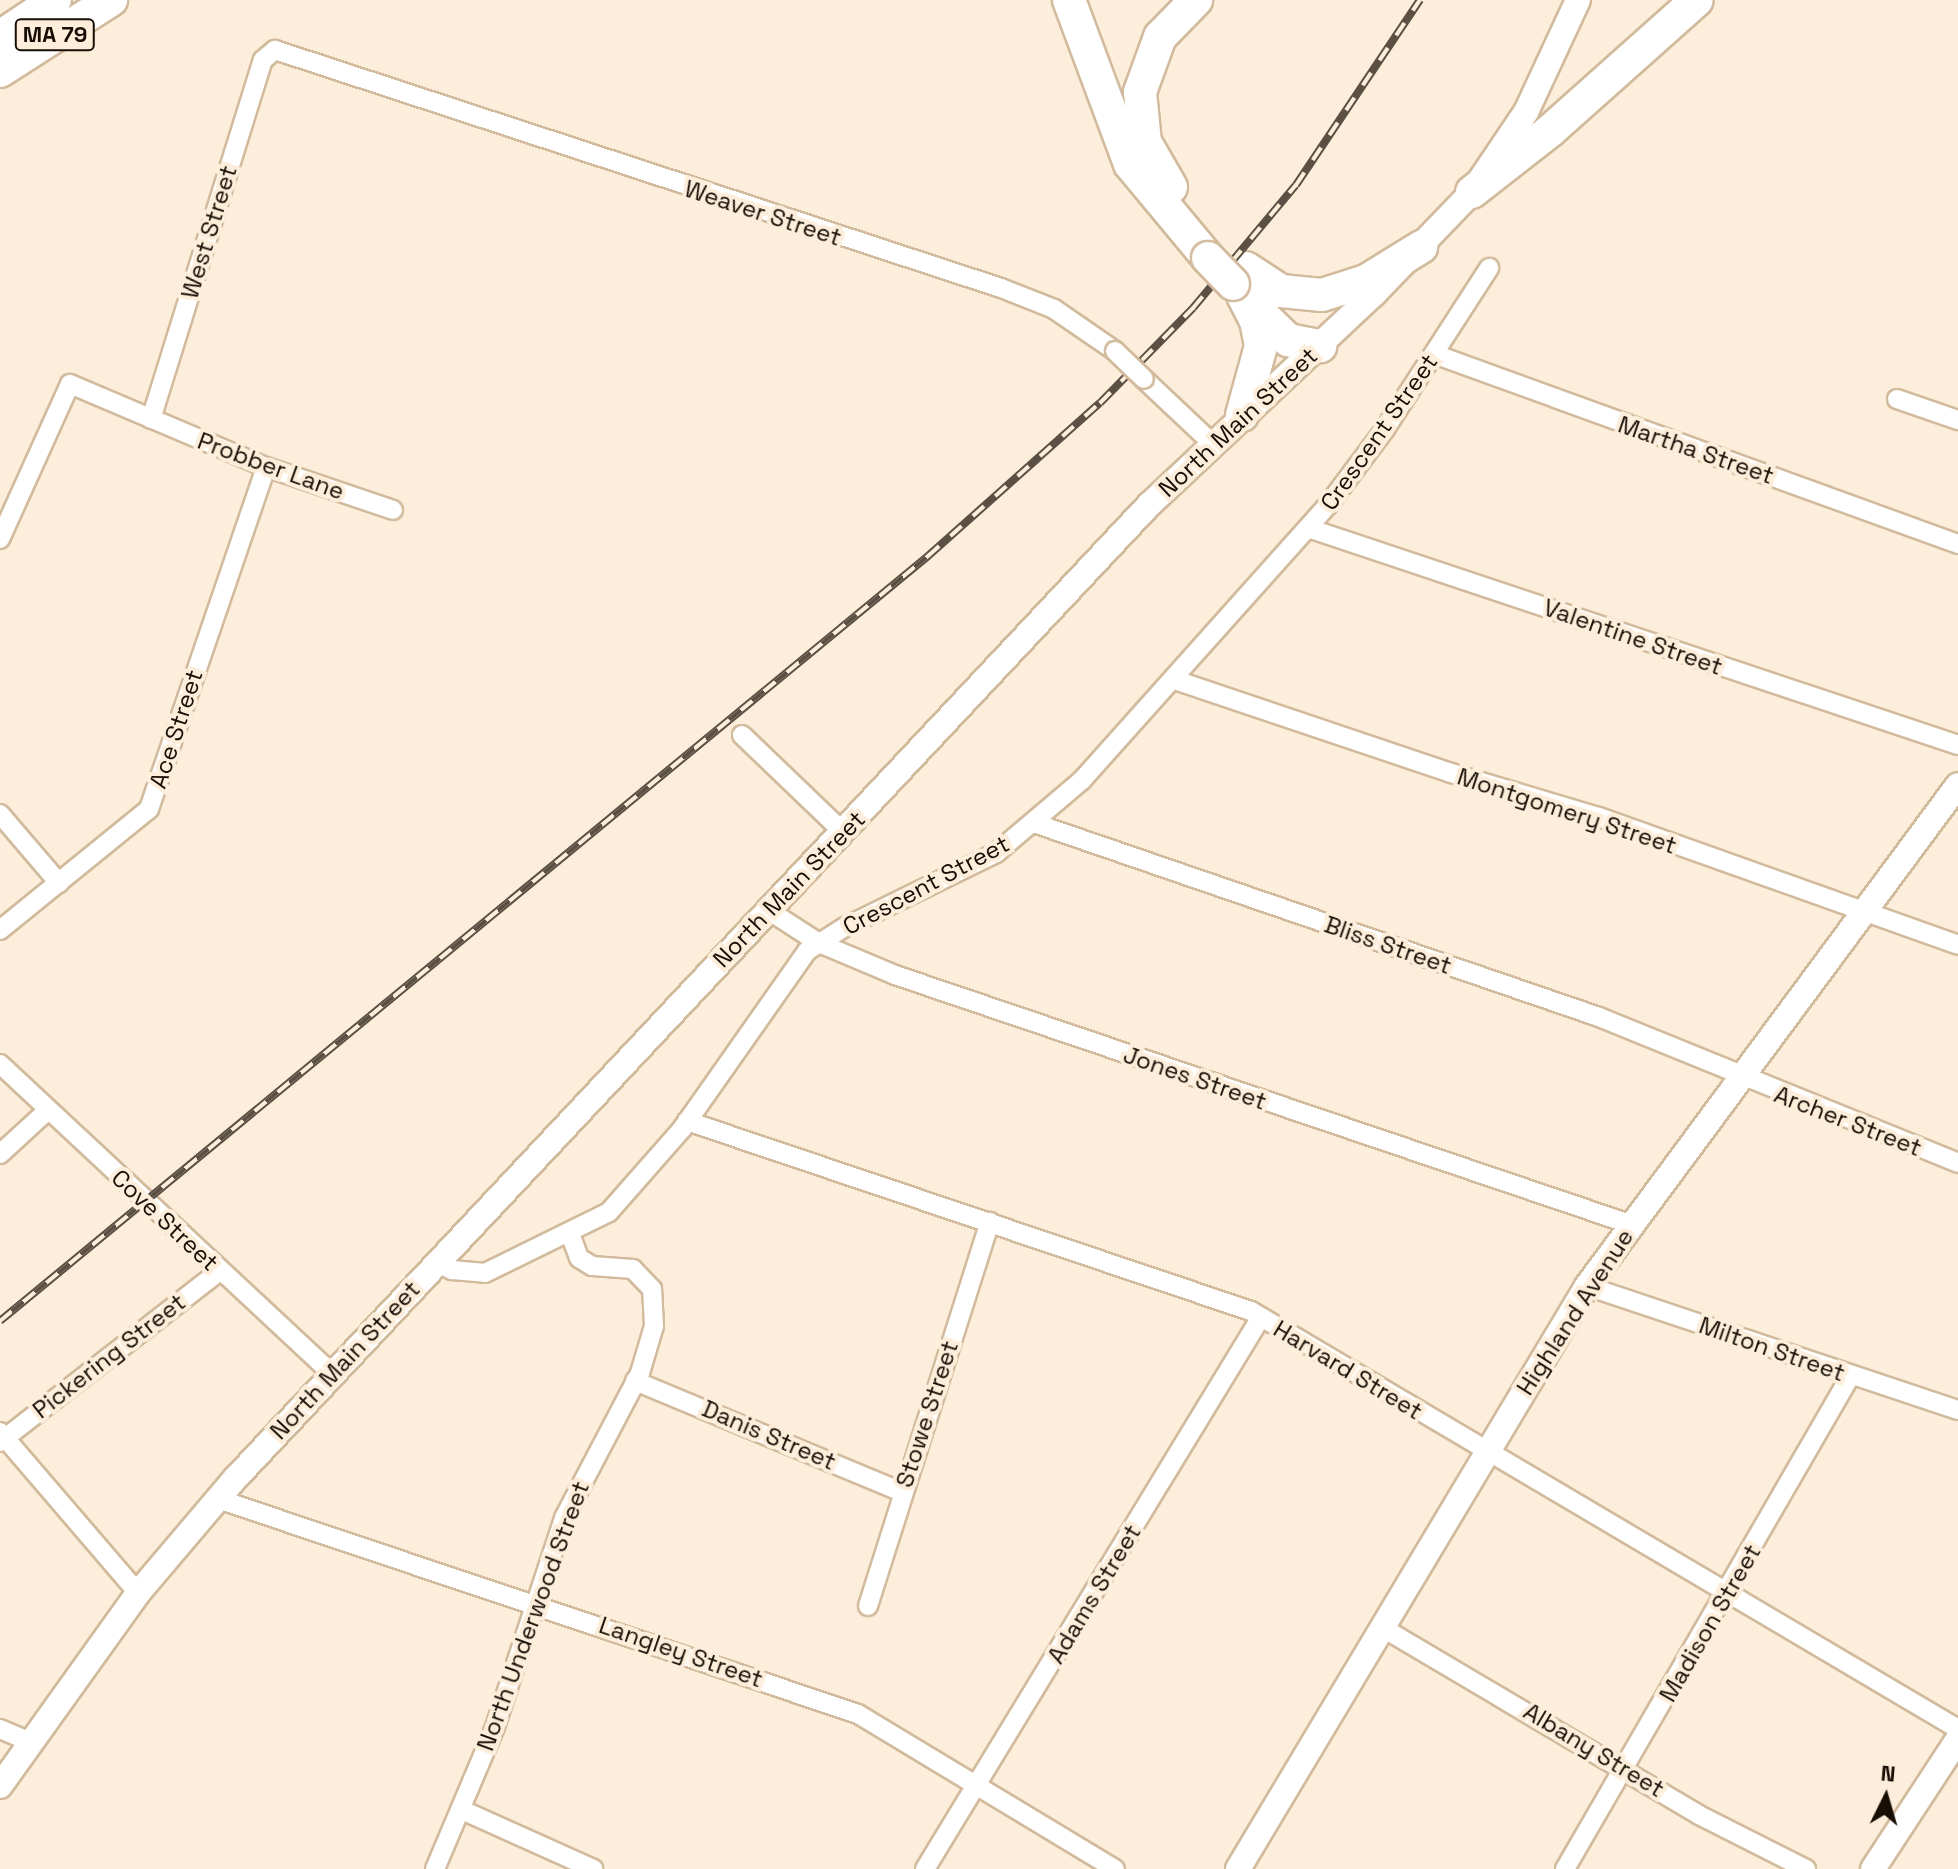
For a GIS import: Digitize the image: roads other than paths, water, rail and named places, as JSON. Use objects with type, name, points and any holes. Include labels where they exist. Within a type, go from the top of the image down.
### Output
[{"type":"highway","name":"MA 79","points":[[0,37],[55,0]]},
{"type":"highway","name":"MA 79","points":[[0,71],[111,0]]},
{"type":"highway","points":[[1069,0],[1123,152],[1152,196],[1215,250]]},
{"type":"highway","points":[[1196,0],[1170,22],[1151,53],[1140,92],[1141,121],[1160,174],[1240,282],[1288,340],[1320,346]]},
{"type":"highway","points":[[1472,192],[1551,130],[1697,0]]},
{"type":"highway","points":[[0,95],[31,51]]},
{"type":"highway","points":[[1240,282],[1281,291],[1322,295],[1366,281],[1421,247]]},
{"type":"highway","points":[[1240,282],[1261,346],[1242,415]]},
{"type":"main road","name":"North Main Street","points":[[0,1786],[138,1593],[218,1499],[332,1374],[1212,443],[1320,346],[1472,192],[1526,112],[1573,11]]},
{"type":"main road","name":"Highland Avenue","points":[[1238,1869],[1587,1286],[1738,1078],[1958,785]]},
{"type":"main road","points":[[1873,1869],[1958,1739]]},
{"type":"street","name":"Weaver Street","points":[[275,50],[876,251],[1001,288],[1054,309],[1115,351],[1212,443]]},
{"type":"street","name":"West Street","points":[[151,419],[263,60],[275,50]]},
{"type":"street","name":"Crescent Street","points":[[436,1262],[485,1273],[609,1212],[687,1121],[798,960],[819,943],[996,853],[1034,823],[1175,680],[1308,528],[1434,354],[1489,268]]},
{"type":"street","name":"Martha Street","points":[[1434,354],[1958,544]]},
{"type":"street","name":"Probber Lane","points":[[0,539],[70,384],[266,467],[393,510]]},
{"type":"street","points":[[1897,399],[1958,420]]},
{"type":"street","name":"Ace Street","points":[[0,930],[149,809],[266,467]]},
{"type":"street","name":"Valentine Street","points":[[1308,528],[1958,745]]},
{"type":"street","name":"Montgomery Street","points":[[1175,680],[1451,773],[1599,817],[1958,945]]},
{"type":"street","points":[[742,735],[843,832]]},
{"type":"street","points":[[0,814],[59,883]]},
{"type":"street","name":"Bliss Street","points":[[1034,823],[1599,1017],[1738,1078]]},
{"type":"street","name":"Jones Street","points":[[768,910],[819,943],[1025,1021],[1630,1224]]},
{"type":"street","name":"Cove Street","points":[[0,1064],[332,1374]]},
{"type":"street","name":"Archer Street","points":[[1738,1078],[1958,1163]]},
{"type":"street","points":[[0,1154],[48,1110]]},
{"type":"street","name":"Harvard Street","points":[[687,1121],[1185,1285],[1261,1317],[1726,1596],[1958,1729]]},
{"type":"street","name":"Stowe Street","points":[[868,1606],[990,1222]]},
{"type":"street","name":"North Underwood Street","points":[[435,1869],[462,1810],[539,1604],[579,1481],[635,1381],[654,1326],[652,1289],[633,1269],[592,1266],[579,1258],[570,1233]]},
{"type":"street","name":"Pickering Street","points":[[1,1437],[220,1271]]},
{"type":"street","name":"Milton Street","points":[[1587,1286],[1958,1410]]},
{"type":"street","name":"Adams Street","points":[[925,1869],[1261,1317]]},
{"type":"street","name":"Madison Street","points":[[1565,1869],[1626,1769],[1851,1375]]},
{"type":"street","name":"Danis Street","points":[[635,1381],[902,1492]]},
{"type":"street","points":[[1,1437],[138,1593]]},
{"type":"street","name":"Langley Street","points":[[218,1499],[539,1604],[858,1714],[1115,1869]]},
{"type":"street","name":"Albany Street","points":[[1383,1628],[1626,1769],[1699,1815],[1806,1869]]},
{"type":"street","points":[[0,1729],[31,1742]]},
{"type":"street","points":[[462,1810],[593,1869]]},
{"type":"railway","points":[[0,1321],[928,556],[1100,403],[1193,308],[1296,185],[1420,0]]}]
